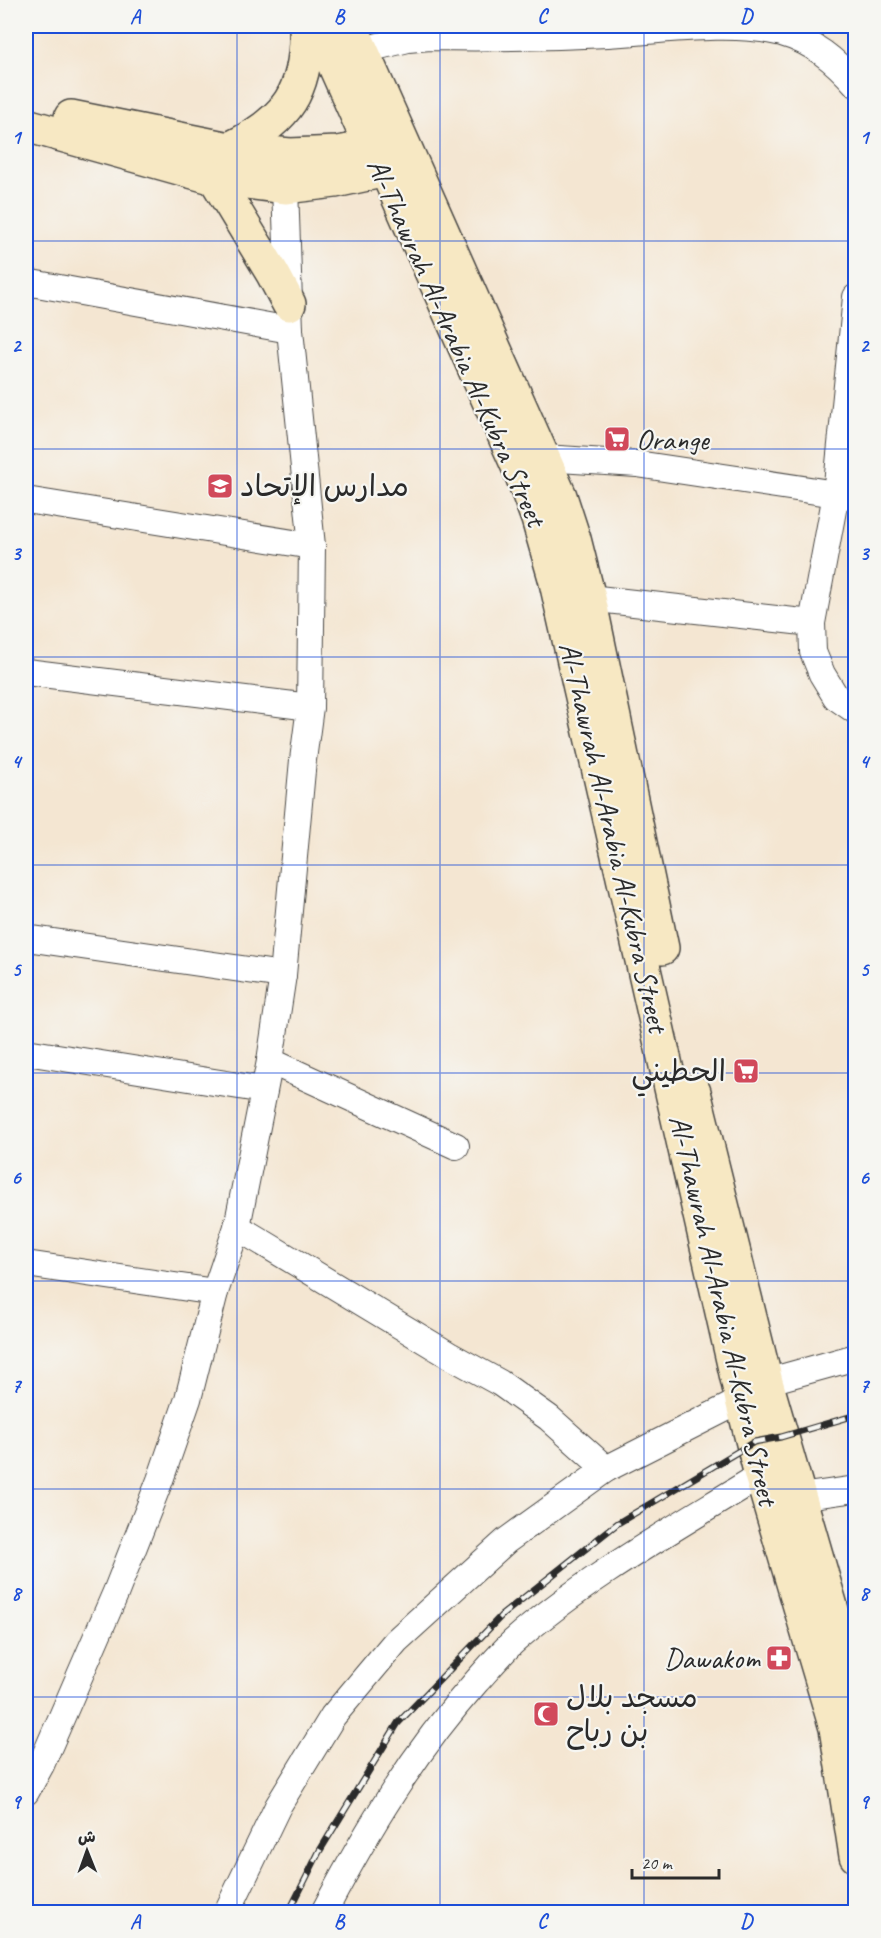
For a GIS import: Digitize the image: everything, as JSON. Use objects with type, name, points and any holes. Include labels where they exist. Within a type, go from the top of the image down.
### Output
[{"type":"main road","points":[[229,149],[256,136],[276,119],[292,99],[303,74],[307,45],[306,26]]},
{"type":"main road","name":"Al-Thawrah Al-Arabia Al-Kubra Street","points":[[317,26],[392,153],[544,458],[574,538],[589,598],[685,1058],[718,1185],[754,1391],[761,1475],[846,1730],[855,1856]]},
{"type":"main road","name":"Al-Thawrah Al-Arabia Al-Kubra Street","points":[[357,38],[392,153],[538,519],[555,578],[754,1391],[800,1497],[855,1693]]},
{"type":"main road","points":[[26,106],[229,149],[287,171]]},
{"type":"main road","points":[[26,125],[215,178],[287,171],[338,153],[392,153]]},
{"type":"main road","points":[[215,178],[273,274],[289,317]]},
{"type":"street","points":[[357,38],[593,35],[748,27],[782,33],[810,44],[838,63],[855,84]]},
{"type":"street","points":[[26,1792],[41,1765],[80,1677],[160,1480],[188,1399],[215,1292],[237,1227],[270,1061],[283,975],[310,707],[312,546],[289,317],[287,171]]},
{"type":"street","points":[[26,282],[289,317]]},
{"type":"street","points":[[855,297],[846,495],[812,623],[813,652],[822,674],[836,697],[855,711]]},
{"type":"street","points":[[544,458],[637,464],[846,495]]},
{"type":"street","points":[[26,500],[312,546]]},
{"type":"street","points":[[589,598],[812,623]]},
{"type":"street","points":[[26,672],[310,707]]},
{"type":"street","points":[[26,939],[283,975]]},
{"type":"street","points":[[26,1052],[264,1090]]},
{"type":"street","points":[[270,1061],[456,1146]]},
{"type":"street","points":[[237,1227],[500,1383],[549,1418],[606,1469]]},
{"type":"street","points":[[26,1264],[215,1292]]},
{"type":"street","points":[[227,1912],[278,1806],[333,1716],[396,1641],[506,1541],[606,1469],[754,1391],[855,1357]]},
{"type":"street","points":[[324,1912],[351,1861],[411,1763],[444,1718],[512,1644],[590,1580],[761,1475]]},
{"type":"street","points":[[800,1497],[855,1489]]},
{"type":"railway","points":[[289,1912],[319,1852],[398,1723],[502,1615],[618,1523],[754,1442],[781,1437],[856,1415]]},
{"type":"place","name":"Orange","points":[[617,439]]},
{"type":"place","name":"مدارس الإتحاد","points":[[220,486]]},
{"type":"place","name":"الحطيني","points":[[746,1071]]},
{"type":"place","name":"Dawakom","points":[[779,1658]]},
{"type":"place","name":"مسجد بلال بن رباح","points":[[546,1714]]}]
